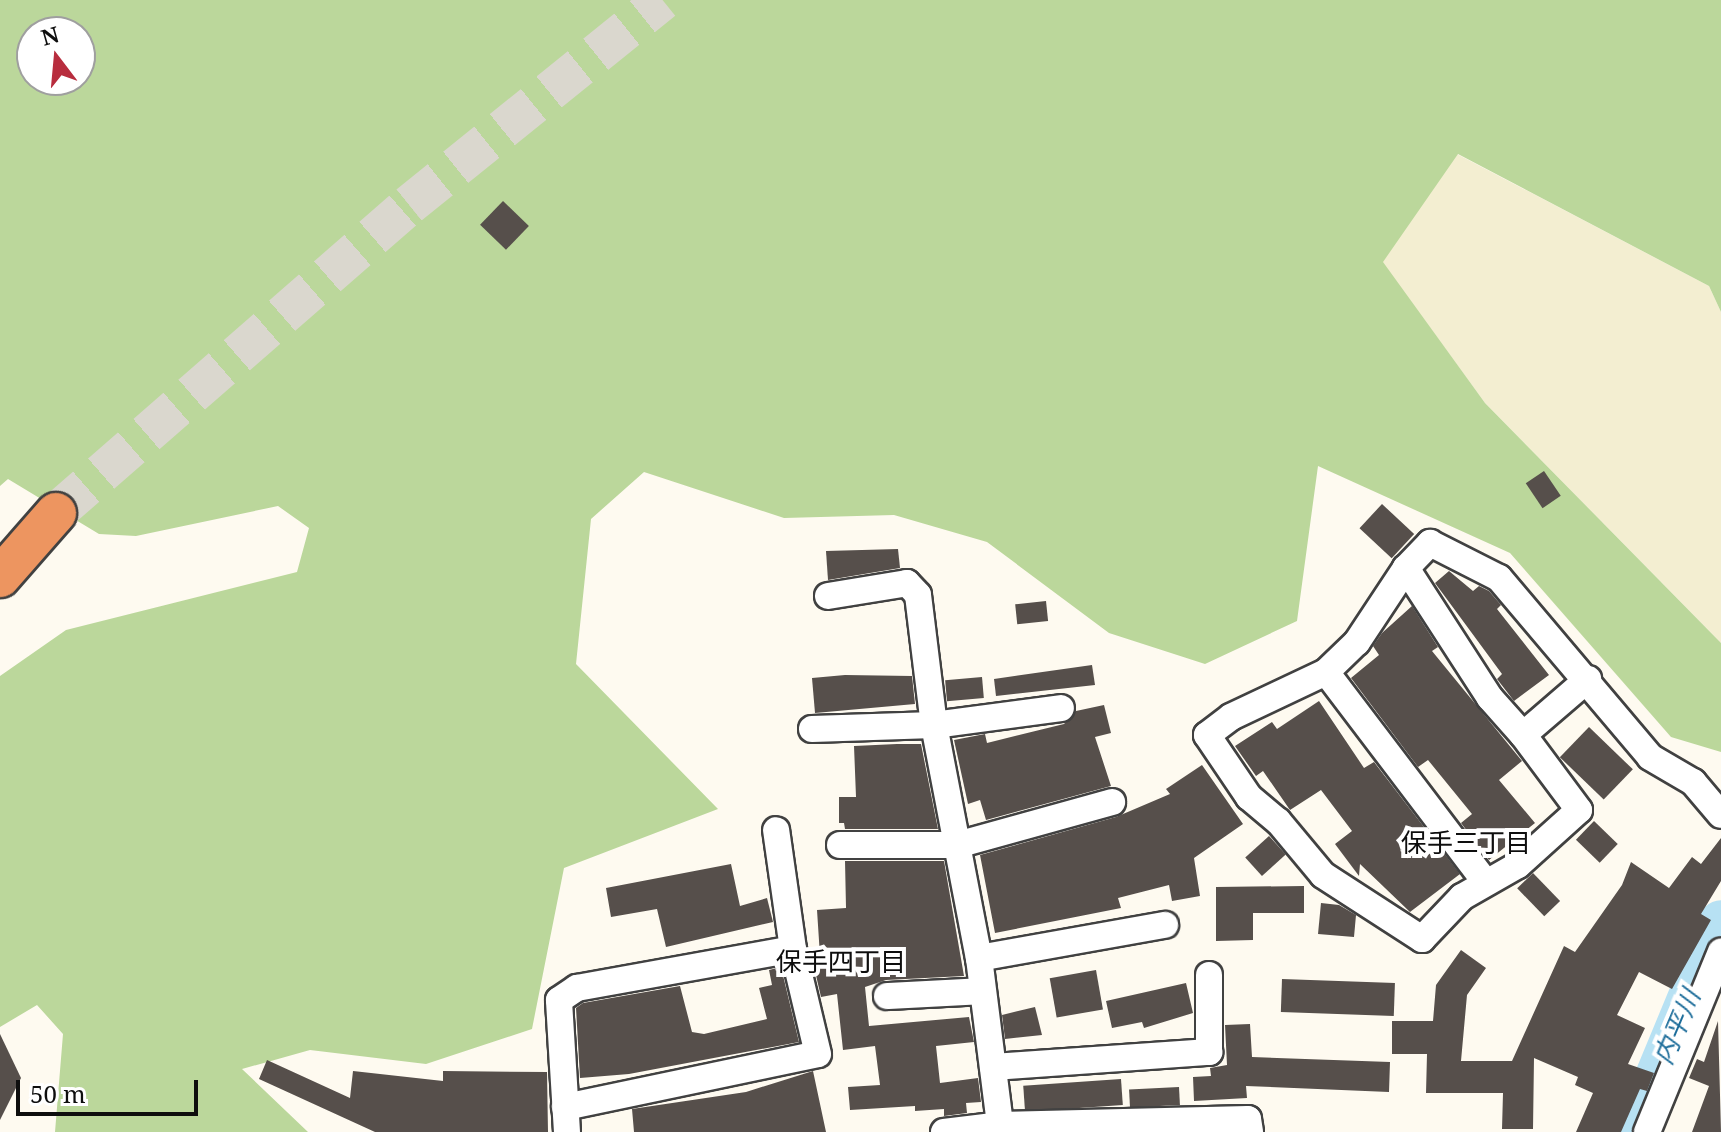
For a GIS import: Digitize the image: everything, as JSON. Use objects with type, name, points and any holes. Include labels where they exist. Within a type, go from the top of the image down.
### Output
[{"type":"highway","points":[[0,577],[56,513]]},
{"type":"street","points":[[1406,568],[1490,698],[1523,735],[1579,810],[1518,865],[1484,880],[1422,939],[1323,875],[1278,821],[1249,797],[1207,735],[1231,717],[1326,672],[1357,642],[1406,568],[1430,543],[1499,578],[1588,679],[1650,757],[1693,782],[1721,815]]},
{"type":"street","points":[[828,596],[907,583],[918,595],[934,725],[979,958],[1000,1125]]},
{"type":"street","points":[[1326,672],[1484,880]]},
{"type":"street","points":[[1523,735],[1588,679]]},
{"type":"street","points":[[812,729],[934,725],[1061,708]]},
{"type":"street","points":[[840,845],[957,845],[1112,802]]},
{"type":"street","points":[[776,830],[793,949],[818,1054],[566,1119],[559,1000],[577,988],[793,949]]},
{"type":"street","points":[[979,958],[1165,925]]},
{"type":"street","points":[[1647,1132],[1721,952]]},
{"type":"street","points":[[993,1067],[1209,1052],[1209,975]]},
{"type":"street","points":[[887,996],[981,991]]},
{"type":"street","points":[[944,1132],[1000,1125],[1248,1119],[1250,1132]]},
{"type":"shaded area","points":[[1457,154],[1709,286],[1721,312],[1721,643],[1485,403],[1382,262]]},
{"type":"green space","points":[[0,0],[1721,0],[1721,312],[1709,286],[1458,154],[1383,262],[1485,403],[1721,643],[1721,752],[1671,737],[1510,553],[1318,466],[1297,621],[1205,664],[1109,633],[987,542],[894,515],[784,518],[644,472],[591,519],[576,664],[718,809],[564,868],[532,1029],[426,1064],[310,1050],[242,1069],[308,1132],[55,1132],[63,1034],[37,1005],[0,1027],[0,676],[66,630],[297,572],[309,528],[278,506],[136,536],[99,534],[8,479],[0,486]]},
{"type":"building","points":[[503,201],[529,226],[506,250],[480,225]]},
{"type":"building","points":[[1544,471],[1561,496],[1543,508],[1526,483]]},
{"type":"building","points":[[1382,504],[1414,534],[1392,558],[1359,528]]},
{"type":"building","points":[[898,549],[900,568],[828,580],[826,551]]},
{"type":"building","points":[[1449,571],[1473,591],[1479,586],[1489,591],[1501,605],[1497,609],[1549,675],[1514,701],[1497,679],[1502,674],[1435,583]]},
{"type":"building","points":[[1046,601],[1048,621],[1017,624],[1015,604]]},
{"type":"building","points":[[1412,606],[1438,647],[1432,651],[1522,761],[1499,780],[1535,823],[1489,860],[1461,823],[1472,814],[1428,760],[1418,767],[1351,678],[1379,655],[1373,646],[1382,633]]},
{"type":"building","points":[[1092,665],[1095,685],[996,696],[994,679]]},
{"type":"building","points":[[912,676],[915,704],[815,713],[812,678]]},
{"type":"building","points":[[982,677],[984,698],[947,701],[945,680]]},
{"type":"building","points":[[1319,701],[1364,768],[1374,762],[1460,874],[1410,912],[1360,864],[1359,876],[1335,844],[1352,831],[1321,790],[1290,810],[1263,771],[1256,776],[1235,746],[1272,722],[1277,729]]},
{"type":"building","points":[[1104,705],[1111,733],[1095,737],[1111,786],[986,820],[980,800],[968,804],[954,740],[985,734],[987,743],[1064,724],[1076,711]]},
{"type":"building","points":[[1589,727],[1633,769],[1604,800],[1560,757]]},
{"type":"building","points":[[921,744],[938,829],[845,829],[844,823],[839,823],[839,797],[856,797],[854,746]]},
{"type":"building","points":[[1202,765],[1243,824],[1194,858],[1200,896],[1172,901],[1169,885],[1118,898],[1121,908],[995,933],[980,855],[1116,817],[1170,794],[1166,789]]},
{"type":"building","points":[[1594,821],[1618,844],[1600,863],[1576,840]]},
{"type":"building","points":[[1269,836],[1286,855],[1262,876],[1245,857]]},
{"type":"building","points":[[1721,838],[1721,881],[1701,914],[1711,920],[1672,989],[1639,972],[1617,1015],[1645,1028],[1628,1064],[1654,1073],[1647,1091],[1640,1089],[1621,1132],[1576,1132],[1593,1093],[1575,1085],[1578,1077],[1534,1058],[1533,1129],[1502,1129],[1503,1093],[1426,1093],[1427,1054],[1392,1054],[1392,1021],[1433,1021],[1436,985],[1461,950],[1486,968],[1467,995],[1461,1061],[1512,1061],[1564,946],[1575,952],[1622,885],[1631,862],[1669,888],[1692,857],[1701,864]]},
{"type":"building","points":[[845,861],[944,861],[964,976],[886,980],[865,987],[869,1026],[969,1017],[974,1042],[936,1046],[940,1083],[978,1078],[981,1102],[966,1103],[967,1113],[944,1116],[944,1109],[915,1111],[915,1106],[850,1110],[848,1087],[880,1085],[875,1046],[843,1050],[837,994],[821,997],[812,958],[820,956],[817,910],[846,908]]},
{"type":"building","points":[[731,864],[740,906],[767,898],[773,922],[666,947],[657,909],[611,917],[606,888]]},
{"type":"building","points":[[1533,873],[1560,901],[1544,916],[1517,888]]},
{"type":"building","points":[[1304,886],[1304,913],[1253,913],[1253,940],[1216,941],[1216,887]]},
{"type":"building","points":[[1321,903],[1339,905],[1356,915],[1354,937],[1318,934]]},
{"type":"building","points":[[781,967],[799,1042],[629,1074],[580,1078],[576,1008],[583,1003],[680,986],[692,1032],[704,1034],[767,1019],[759,988],[772,985],[769,970]]},
{"type":"building","points":[[1096,970],[1103,1009],[1057,1018],[1050,978]]},
{"type":"building","points":[[1282,979],[1395,983],[1394,1016],[1281,1012]]},
{"type":"building","points":[[1186,983],[1193,1013],[1144,1028],[1142,1022],[1112,1028],[1106,1001]]},
{"type":"building","points":[[1035,1007],[1042,1035],[1005,1039],[1002,1015]]},
{"type":"building","points":[[1718,1021],[1721,1132],[1692,1132],[1709,1086],[1689,1078],[1697,1059],[1704,1062]]},
{"type":"building","points":[[1250,1024],[1252,1057],[1390,1062],[1389,1092],[1246,1086],[1247,1098],[1194,1101],[1193,1077],[1211,1076],[1210,1068],[1227,1065],[1225,1025]]},
{"type":"building","points":[[0,1034],[21,1078],[0,1120]]},
{"type":"building","points":[[267,1060],[350,1098],[353,1071],[443,1081],[443,1071],[547,1072],[548,1132],[375,1132],[259,1079]]},
{"type":"building","points":[[813,1071],[826,1132],[634,1132],[632,1109],[746,1092]]},
{"type":"building","points":[[1121,1079],[1123,1105],[1025,1112],[1023,1086]]},
{"type":"building","points":[[1179,1087],[1180,1105],[1130,1108],[1129,1090]]},
{"type":"waterway","name":"内平川","points":[[1634,1132],[1721,922]]},
{"type":"tunnel","points":[[56,513],[409,205],[663,0]]},
{"type":"district","name":"保手三丁目","points":[[1466,843]]},
{"type":"district","name":"保手四丁目","points":[[841,962]]}]
